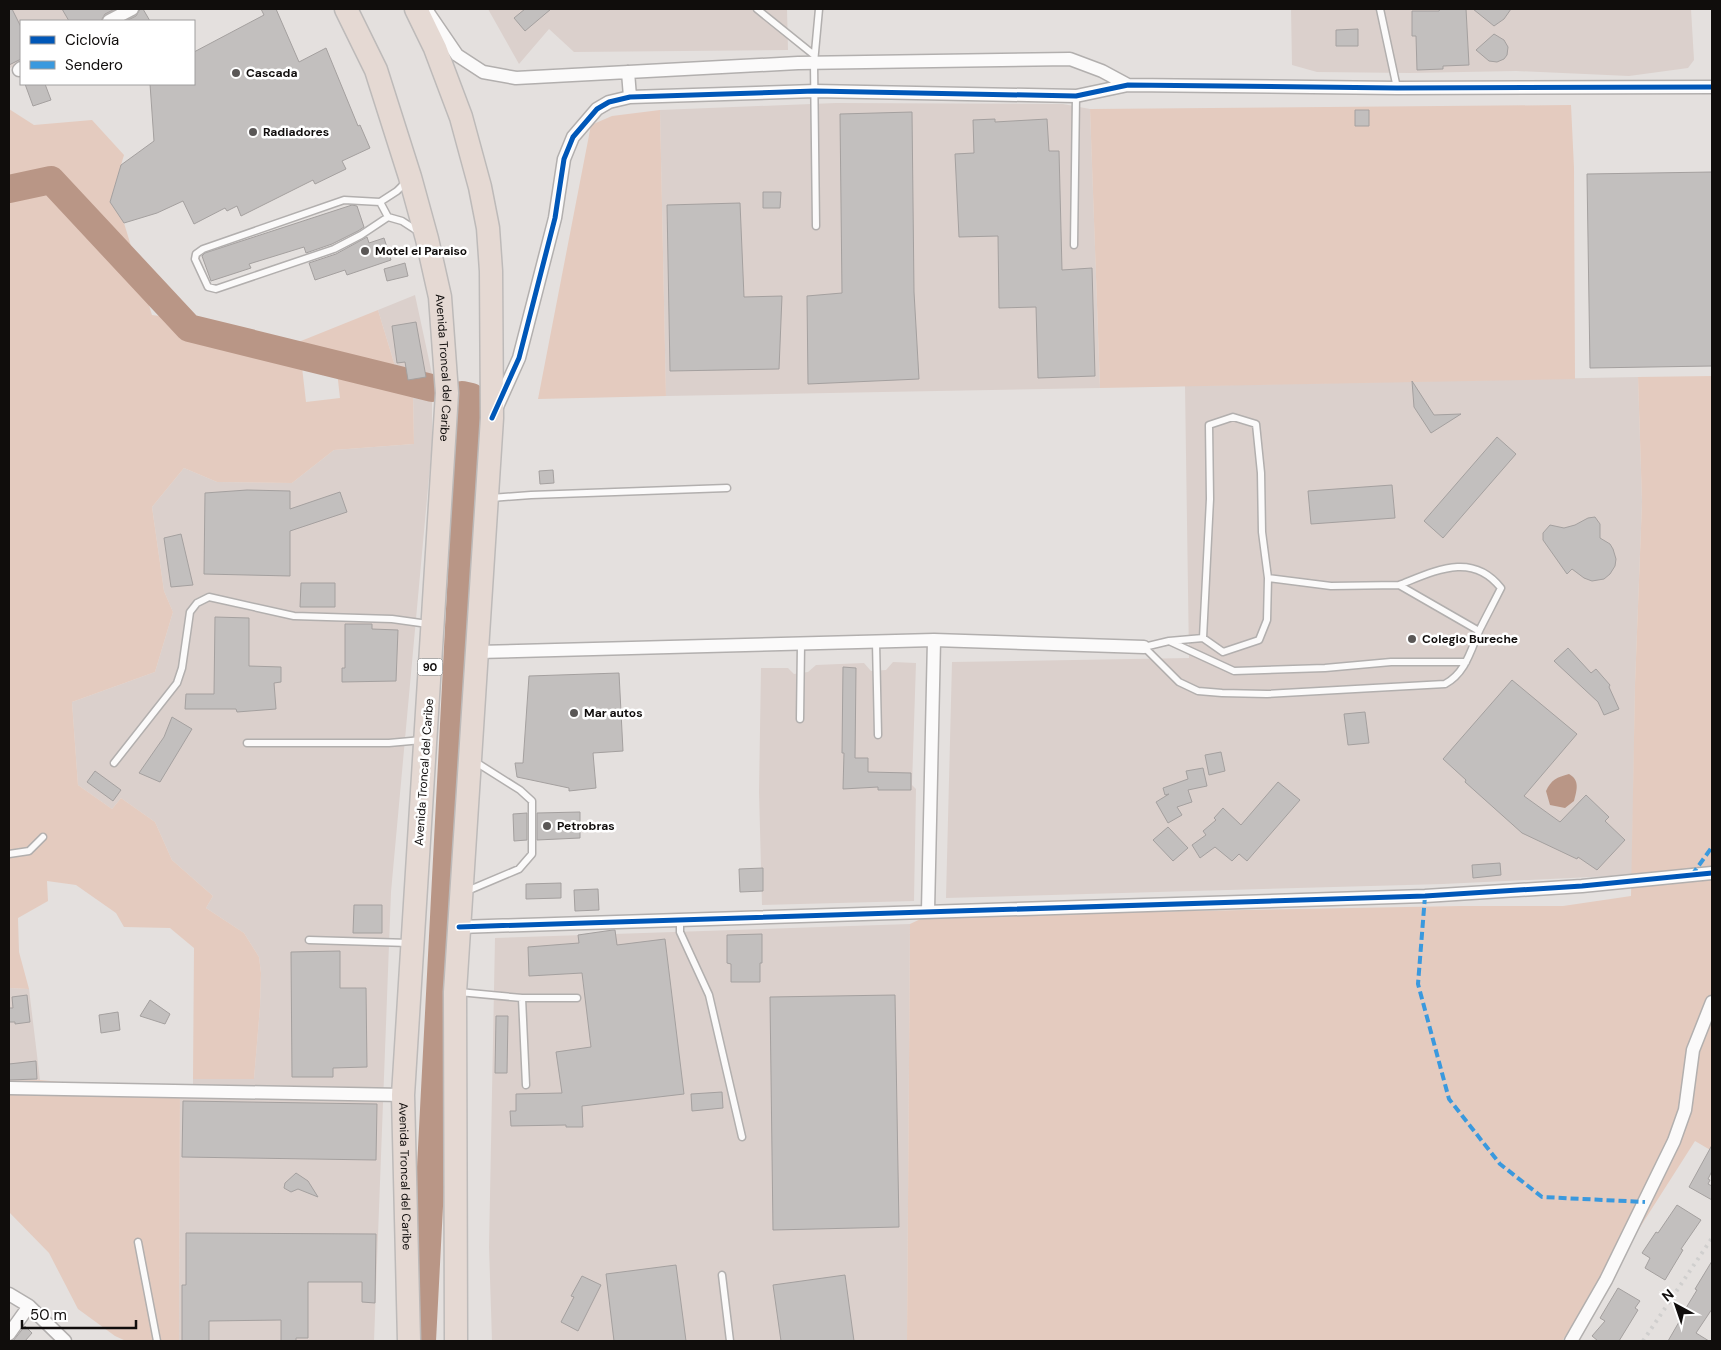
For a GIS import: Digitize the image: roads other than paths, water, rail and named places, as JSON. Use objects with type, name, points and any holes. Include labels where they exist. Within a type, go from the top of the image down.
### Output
[{"type":"highway","name":"Avenida Troncal del Caribe","points":[[346,9],[376,70],[410,177],[427,239],[440,298],[447,393],[403,1095],[409,1341]]},
{"type":"highway","points":[[416,9],[434,48],[461,117],[480,187],[488,228],[492,271],[492,418],[455,992],[459,1329]]},
{"type":"street","points":[[111,20],[132,9]]},
{"type":"street","points":[[425,9],[457,54],[483,72],[516,78],[814,59],[1070,59],[1102,71],[1128,85]]},
{"type":"street","points":[[628,72],[630,97]]},
{"type":"street","points":[[492,418],[519,358],[555,218],[564,159],[573,137],[597,109],[610,102],[630,97],[815,91],[1076,96],[1128,85],[1397,88],[1712,87]]},
{"type":"street","points":[[477,652],[934,640],[1144,647]]},
{"type":"street","points":[[928,911],[934,640]]},
{"type":"street","points":[[459,927],[1424,896],[1582,886],[1712,873]]},
{"type":"street","points":[[1571,1341],[1606,1280],[1674,1141],[1685,1110],[1692,1050],[1712,1002]]},
{"type":"street","points":[[9,1088],[403,1095]]},
{"type":"street","points":[[9,1294],[29,1306],[65,1341]]},
{"type":"street","points":[[9,1334],[29,1306]]},
{"type":"lane","points":[[757,9],[814,59]]},
{"type":"lane","points":[[816,226],[814,59],[819,9]]},
{"type":"lane","points":[[1380,9],[1397,88]]},
{"type":"lane","points":[[1074,245],[1076,96]]},
{"type":"lane","points":[[388,217],[361,236],[334,249],[216,289],[208,287],[195,259],[196,254],[203,248],[344,200],[380,202],[397,192],[410,177]]},
{"type":"lane","points":[[380,202],[388,217],[402,221],[427,239]]},
{"type":"lane","points":[[1144,647],[1169,641],[1203,638],[1223,652],[1259,640],[1267,620],[1268,578],[1262,532],[1261,473],[1256,424],[1233,417],[1209,425],[1210,499],[1203,638]]},
{"type":"lane","points":[[487,498],[727,488]]},
{"type":"lane","points":[[1144,647],[1179,682],[1198,690],[1222,693],[1267,694],[1445,684],[1453,679],[1466,662],[1501,588],[1493,578],[1469,566],[1438,570],[1399,585],[1331,586],[1268,578]]},
{"type":"lane","points":[[1399,585],[1480,631]]},
{"type":"lane","points":[[114,763],[177,683],[182,668],[190,612],[197,603],[209,597],[294,616],[392,619],[433,624]]},
{"type":"lane","points":[[1169,641],[1234,671],[1325,668],[1390,662],[1466,662]]},
{"type":"lane","points":[[876,642],[878,736]]},
{"type":"lane","points":[[800,719],[801,644]]},
{"type":"lane","points":[[247,743],[389,743],[426,740]]},
{"type":"lane","points":[[461,894],[519,868],[532,854],[532,801],[520,790],[470,759]]},
{"type":"lane","points":[[9,854],[29,851],[43,837]]},
{"type":"lane","points":[[680,919],[680,932],[709,995],[742,1137]]},
{"type":"lane","points":[[309,940],[413,943]]},
{"type":"lane","points":[[455,992],[522,998],[577,998]]},
{"type":"lane","points":[[522,998],[526,1085]]},
{"type":"lane","points":[[138,1242],[156,1341]]},
{"type":"lane","points":[[722,1275],[730,1341]]},
{"type":"waterway","points":[[9,189],[51,180],[189,328],[432,388]]},
{"type":"waterway","points":[[422,1341],[471,397],[462,395]]},
{"type":"railway","points":[[1643,1341],[1712,1238]]},
{"type":"place","name":"Cascada","points":[[236,73]]},
{"type":"place","name":"Radiadores","points":[[253,132]]},
{"type":"place","name":"Motel el Paraiso","points":[[365,251]]},
{"type":"place","name":"Colegio Bureche","points":[[1412,639]]},
{"type":"place","name":"Mar autos","points":[[574,713]]},
{"type":"place","name":"Petrobras","points":[[547,826]]}]
